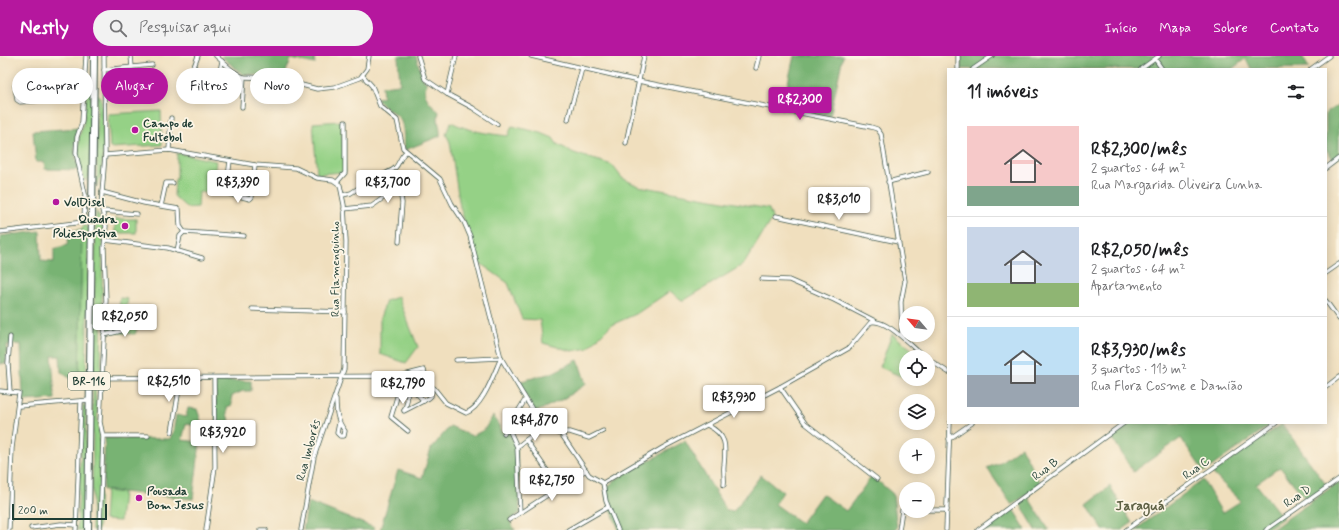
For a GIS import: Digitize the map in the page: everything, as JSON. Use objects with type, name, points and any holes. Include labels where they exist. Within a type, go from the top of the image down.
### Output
[{"type":"highway","name":"BR-116","points":[[88,530],[94,56]]},
{"type":"street","points":[[85,68],[86,56]]},
{"type":"street","points":[[104,56],[104,68]]},
{"type":"street","points":[[131,56],[132,67]]},
{"type":"street","points":[[194,68],[198,56]]},
{"type":"street","points":[[216,56],[238,75],[244,77],[275,78],[318,89],[348,84],[363,76],[367,69],[369,56]]},
{"type":"street","points":[[418,56],[425,79],[497,124]]},
{"type":"street","points":[[447,94],[456,56]]},
{"type":"street","points":[[531,56],[638,81],[875,128],[881,134],[905,281],[900,306]]},
{"type":"street","points":[[558,62],[560,56]]},
{"type":"street","points":[[626,143],[644,56]]},
{"type":"street","points":[[756,68],[759,56]]},
{"type":"street","points":[[958,56],[958,68]]},
{"type":"street","points":[[974,68],[992,56]]},
{"type":"street","points":[[1142,68],[1159,56]]},
{"type":"street","points":[[1312,68],[1329,56]]},
{"type":"street","points":[[1155,59],[1161,68]]},
{"type":"street","points":[[221,68],[222,61]]},
{"type":"street","points":[[123,68],[152,65]]},
{"type":"street","points":[[568,120],[573,95],[577,91],[582,68]]},
{"type":"street","points":[[363,76],[372,86],[380,106],[397,120],[403,148],[440,179],[452,204],[464,222],[472,242],[501,358],[540,424],[559,432],[570,432],[589,438],[603,431]]},
{"type":"street","points":[[242,107],[244,77]]},
{"type":"street","points":[[83,104],[82,122],[77,137],[76,156],[84,188],[84,222]]},
{"type":"street","points":[[100,530],[103,436],[100,422],[101,379],[106,300],[106,226],[103,211],[102,192],[105,155],[104,104]]},
{"type":"street","points":[[170,150],[171,118]]},
{"type":"street","points":[[105,155],[170,150],[255,165],[296,168],[313,177],[337,182],[345,173],[344,122]]},
{"type":"street","points":[[343,195],[351,193],[362,187],[369,180],[395,167],[406,152]]},
{"type":"street","points":[[1327,167],[1339,158]]},
{"type":"street","points":[[230,161],[226,193],[250,199],[252,197],[255,165]]},
{"type":"street","points":[[888,182],[928,172]]},
{"type":"street","name":"Rua Flamenguinho","points":[[337,182],[343,195],[346,242],[344,369],[342,378]]},
{"type":"street","points":[[161,206],[166,183],[173,183]]},
{"type":"street","points":[[344,209],[372,206],[386,196],[400,191],[402,203],[399,242]]},
{"type":"street","points":[[102,192],[179,209],[180,226],[184,232]]},
{"type":"street","points":[[103,211],[137,214]]},
{"type":"street","points":[[776,216],[898,242]]},
{"type":"street","points":[[0,232],[92,221]]},
{"type":"street","points":[[184,232],[244,236]]},
{"type":"street","points":[[177,250],[180,236],[184,232]]},
{"type":"street","points":[[105,240],[177,250],[202,258]]},
{"type":"street","points":[[1327,272],[1339,264]]},
{"type":"street","points":[[762,279],[789,280],[834,300],[899,335]]},
{"type":"street","points":[[1327,303],[1339,319]]},
{"type":"street","points":[[252,309],[345,312]]},
{"type":"street","points":[[603,483],[632,464],[780,387],[849,348],[872,322],[875,321]]},
{"type":"street","points":[[104,335],[121,331],[127,324],[140,322]]},
{"type":"street","points":[[10,338],[8,363],[10,392]]},
{"type":"street","points":[[908,342],[917,350]]},
{"type":"street","points":[[456,360],[501,358]]},
{"type":"street","points":[[401,377],[434,388],[446,404],[463,413],[469,412],[484,393],[501,358]]},
{"type":"street","points":[[935,364],[947,371]]},
{"type":"street","points":[[89,378],[401,377],[424,370],[428,385]]},
{"type":"street","points":[[172,432],[181,377]]},
{"type":"street","points":[[401,377],[424,400]]},
{"type":"street","points":[[401,377],[391,417],[408,431]]},
{"type":"street","points":[[206,530],[215,467],[213,429],[214,378]]},
{"type":"street","name":"Rua Imborés","points":[[301,530],[314,457],[342,378]]},
{"type":"street","points":[[1327,386],[1339,378]]},
{"type":"street","points":[[407,383],[407,405],[404,411],[431,396],[431,389]]},
{"type":"street","points":[[780,387],[805,423],[877,479]]},
{"type":"street","points":[[0,391],[19,393],[12,448],[9,530]]},
{"type":"street","points":[[336,396],[339,423]]},
{"type":"street","points":[[18,406],[81,402],[90,400]]},
{"type":"street","points":[[504,434],[525,400]]},
{"type":"street","points":[[76,530],[81,402]]},
{"type":"street","points":[[946,530],[950,424]]},
{"type":"street","points":[[950,439],[971,424]]},
{"type":"street","name":"Rua B","points":[[978,530],[1123,424]]},
{"type":"street","name":"Rua C","points":[[1126,530],[1275,424]]},
{"type":"street","points":[[707,425],[719,432],[723,439],[726,453],[724,485]]},
{"type":"street","points":[[517,447],[544,426]]},
{"type":"street","points":[[508,428],[517,447],[520,513]]},
{"type":"street","points":[[559,432],[593,479],[603,483]]},
{"type":"street","points":[[103,436],[148,436]]},
{"type":"street","points":[[526,440],[559,488]]},
{"type":"street","points":[[509,520],[586,470]]},
{"type":"street","name":"Rua D","points":[[1266,530],[1339,479]]},
{"type":"street","points":[[603,483],[608,507],[618,530]]},
{"type":"street","points":[[568,530],[608,507]]},
{"type":"street","points":[[935,510],[947,510]]},
{"type":"street","points":[[899,530],[900,518]]},
{"type":"street","points":[[31,528],[61,524],[76,525]]},
{"type":"street","points":[[260,530],[266,530]]},
{"type":"green space","points":[[221,56],[314,56],[315,64],[291,59],[288,68],[250,68],[250,75],[242,74],[242,68],[235,68]]},
{"type":"green space","points":[[398,56],[416,56],[422,77],[427,84],[425,88],[426,96],[430,103],[439,112],[438,118],[440,136],[405,150],[401,121],[377,98],[383,97],[382,86],[400,84]]},
{"type":"green space","points":[[794,56],[843,56],[830,117],[782,109]]},
{"type":"green space","points":[[961,56],[1302,56],[1309,68],[1251,68],[1245,59],[1233,68],[961,68]]},
{"type":"green space","points":[[97,95],[101,97],[103,156],[102,168],[97,187]]},
{"type":"green space","points":[[85,104],[91,104],[92,150],[89,175],[86,181],[83,178],[78,156],[79,137],[83,126]]},
{"type":"green space","points":[[1339,104],[1339,157],[1334,161],[1327,150],[1327,112]]},
{"type":"green space","name":"Campo de Fultebol","points":[[161,111],[162,145],[110,148],[108,114]]},
{"type":"green space","points":[[341,121],[345,172],[317,174],[313,123]]},
{"type":"green space","points":[[451,122],[471,130],[508,136],[512,126],[541,133],[553,138],[557,144],[574,153],[612,165],[622,178],[638,186],[769,209],[772,218],[744,264],[683,301],[670,291],[636,314],[611,325],[588,348],[572,351],[543,343],[540,320],[522,319],[508,283],[477,261],[460,207],[450,142],[446,134]]},
{"type":"green space","points":[[79,128],[75,138],[75,154],[79,170],[45,169],[44,162],[36,162],[33,131]]},
{"type":"green space","points":[[177,153],[216,161],[212,192],[199,192],[198,207],[187,208],[174,196],[175,179],[177,179]]},
{"type":"green space","points":[[96,211],[102,223],[103,231],[101,371],[98,378],[93,378]]},
{"type":"green space","name":"Quadra Poliesportiva","points":[[115,219],[136,219],[136,233],[115,233]]},
{"type":"green space","points":[[84,225],[89,229],[86,378],[79,379],[82,229]]},
{"type":"green space","points":[[82,229],[79,379],[71,379],[61,372],[60,356],[52,356],[55,399],[23,401],[21,344],[7,345],[6,363],[0,364],[0,236],[40,231],[41,261],[54,262],[54,249],[67,245],[70,231]]},
{"type":"green space","points":[[398,297],[418,347],[406,363],[380,354],[380,318],[386,301]]},
{"type":"green space","points":[[120,298],[128,299],[126,308],[142,315],[135,334],[106,332],[108,313],[119,313]]},
{"type":"green space","points":[[892,334],[899,339],[899,342],[902,342],[913,350],[899,350],[899,376],[880,367]]},
{"type":"green space","points":[[578,360],[586,384],[563,399],[538,411],[534,410],[518,382],[552,373]]},
{"type":"green space","points":[[216,381],[251,381],[251,391],[243,391],[232,396],[232,405],[227,407],[227,415],[234,429],[225,443],[215,442]]},
{"type":"green space","points":[[95,389],[100,443],[99,519],[98,530],[92,530],[93,391]]},
{"type":"green space","points":[[83,404],[86,408],[85,524],[83,530],[77,530]]},
{"type":"green space","points":[[188,408],[197,409],[202,424],[197,426],[186,424],[182,440],[200,442],[193,499],[103,490],[105,438],[170,439],[173,432],[176,415],[186,417]]},
{"type":"green space","points":[[493,416],[504,434],[508,427],[517,448],[520,513],[509,520],[515,530],[380,530],[398,470],[422,478],[431,449],[450,426],[472,436],[484,430]]},
{"type":"green space","points":[[1129,424],[1272,424],[1204,472],[1181,438],[1133,472],[1112,437]]},
{"type":"green space","points":[[1282,424],[1327,486],[1307,501],[1280,467],[1256,484],[1283,518],[1265,530],[1135,530],[1203,480],[1222,513],[1241,501],[1212,473]]},
{"type":"green space","points":[[685,441],[726,510],[733,512],[761,475],[783,492],[775,504],[801,523],[822,494],[846,511],[872,476],[893,494],[897,528],[894,530],[619,530],[606,497],[608,486],[621,476]]},
{"type":"green space","points":[[1021,447],[1041,484],[1012,505],[987,468],[999,463]]},
{"type":"green space","points":[[1339,482],[1339,530],[1271,530]]},
{"type":"green space","points":[[1110,486],[1132,523],[1122,530],[1103,530],[1087,504]]},
{"type":"green space","points":[[106,491],[123,493],[120,521],[104,520]]},
{"type":"green space","points":[[1028,497],[1049,530],[1036,530],[1020,503]]},
{"type":"green space","points":[[308,502],[375,528],[374,530],[303,530]]},
{"type":"green space","points":[[1013,509],[1026,530],[984,530]]},
{"type":"place","name":"Campo de Fultebol","points":[[135,130]]},
{"type":"place","name":"VolDisel","points":[[56,202]]},
{"type":"place","name":"Quadra Poliesportiva","points":[[125,226]]},
{"type":"place","name":"Pousada Bom Jesus","points":[[139,498]]},
{"type":"district","name":"Jaraguá","points":[[1140,505]]}]
